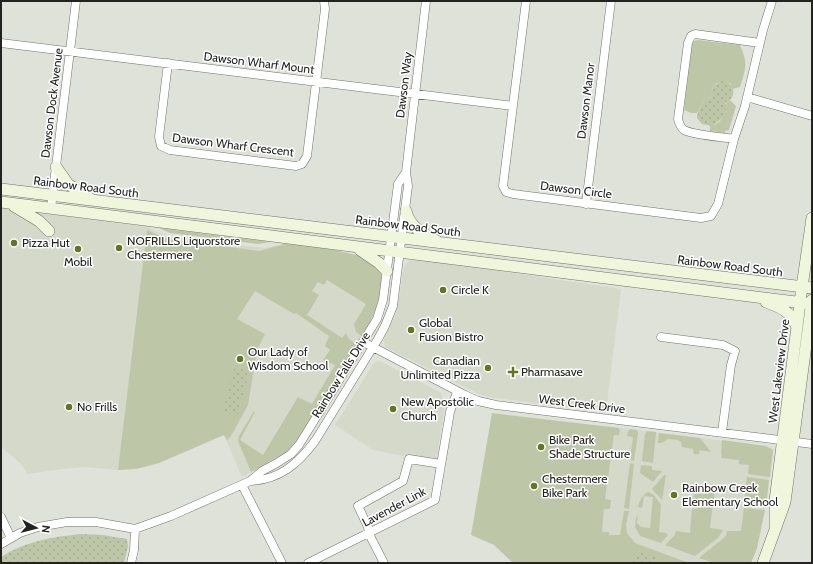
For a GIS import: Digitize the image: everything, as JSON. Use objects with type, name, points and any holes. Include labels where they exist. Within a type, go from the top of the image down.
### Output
[{"type":"main road","points":[[56,167],[68,184],[97,202]]},
{"type":"main road","name":"Rainbow Road South","points":[[1,189],[396,244],[484,264],[751,296]]},
{"type":"main road","points":[[4,202],[39,221],[49,231]]},
{"type":"main road","name":"Rainbow Road South","points":[[4,202],[356,247],[440,243],[807,288]]},
{"type":"main road","points":[[406,211],[408,220],[415,228],[440,243]]},
{"type":"main road","name":"West Lakeview Drive","points":[[788,441],[797,327],[800,302],[807,288],[812,218]]},
{"type":"main road","points":[[356,247],[372,257],[387,271]]},
{"type":"main road","points":[[751,296],[812,304]]},
{"type":"main road","points":[[751,296],[778,306],[788,312],[797,327]]},
{"type":"main road","name":"West Lakeview Drive","points":[[763,563],[775,527],[775,501],[788,441],[812,300]]},
{"type":"street","name":"Dawson Dock Avenue","points":[[51,208],[76,1]]},
{"type":"street","points":[[316,82],[325,9],[324,1]]},
{"type":"street","name":"Dawson Way","points":[[396,244],[406,211],[408,186],[406,172],[426,1]]},
{"type":"street","name":"Dawson Circle","points":[[526,1],[504,189],[509,194],[698,218],[711,216],[718,204],[734,139],[747,97],[760,42],[772,1]]},
{"type":"street","name":"Dawson Manor","points":[[586,204],[611,1]]},
{"type":"street","points":[[734,139],[683,130],[679,124],[678,119],[688,43],[691,36],[695,34],[760,42]]},
{"type":"street","name":"Dawson Wharf Mount","points":[[1,43],[513,106]]},
{"type":"street","name":"Dawson Wharf Crescent","points":[[168,64],[159,137],[160,146],[170,150],[290,166],[302,164],[307,156],[316,82]]},
{"type":"street","points":[[747,97],[812,116]]},
{"type":"street","name":"Dawson Way","points":[[396,244],[398,184],[406,172]]},
{"type":"street","name":"Rainbow Falls Drive","points":[[250,482],[262,471],[291,454],[299,444],[363,342],[377,318],[383,300],[387,271],[396,244]]},
{"type":"street","name":"Rainbow Falls Drive","points":[[135,529],[171,516],[250,482],[264,481],[290,468],[304,456],[315,441],[385,326],[393,306],[396,244]]},
{"type":"street","points":[[661,337],[723,345],[735,351],[731,365],[722,432]]},
{"type":"street","name":"West Creek Drive","points":[[363,342],[457,392],[496,405],[812,444]]},
{"type":"street","name":"Lavender Link","points":[[308,563],[435,500],[450,412],[457,392]]},
{"type":"street","points":[[384,563],[369,534],[368,527],[358,506],[403,480],[409,459],[441,464]]},
{"type":"street","points":[[242,485],[282,563]]},
{"type":"street","points":[[1,517],[11,538]]},
{"type":"street","points":[[1,544],[20,533],[38,527],[67,522],[96,522],[135,529],[134,550],[131,563]]},
{"type":"shaded area","points":[[1,208],[147,227],[168,237],[264,248],[289,243],[365,257],[378,266],[381,274],[382,284],[375,314],[299,440],[276,459],[242,477],[224,435],[159,463],[136,469],[118,470],[85,467],[28,474],[20,463],[1,447]]},
{"type":"shaded area","points":[[420,259],[621,289],[606,412],[488,397],[477,393],[385,347],[384,339],[396,314],[403,271],[406,263],[412,260]]},
{"type":"shaded area","points":[[380,361],[441,393],[445,405],[436,462],[373,450],[335,425],[374,363]]},
{"type":"shaded area","name":"Rainbow Creek Elementary School","points":[[605,426],[766,446],[771,448],[773,450],[765,510],[757,548],[751,563],[548,563]]},
{"type":"green space","points":[[698,40],[740,45],[744,56],[745,66],[740,87],[733,89],[730,83],[722,82],[714,85],[712,96],[704,100],[697,113],[691,113],[684,110],[692,45],[694,41]]},
{"type":"green space","points":[[723,81],[727,82],[733,88],[732,98],[725,103],[727,106],[724,117],[712,126],[702,124],[697,118],[700,107],[704,100],[712,96],[714,85]]},
{"type":"green space","points":[[730,100],[736,106],[729,130],[725,131],[725,133],[710,131],[710,126],[714,125],[723,118],[726,111],[726,103]]},
{"type":"green space","points":[[159,228],[271,242],[257,244],[170,233]]},
{"type":"green space","name":"Our Lady of Wisdom School","points":[[147,230],[167,239],[260,251],[285,244],[330,249],[365,257],[369,260],[368,262],[377,267],[381,275],[382,284],[380,296],[372,318],[363,335],[356,332],[354,324],[366,304],[327,280],[324,285],[318,282],[312,291],[319,295],[307,315],[342,338],[346,333],[349,339],[356,346],[299,440],[288,451],[251,472],[238,441],[239,436],[254,411],[255,412],[240,440],[263,455],[298,397],[312,404],[335,365],[323,360],[330,350],[325,346],[329,336],[296,313],[294,314],[255,291],[237,319],[265,334],[257,350],[248,405],[231,436],[227,440],[224,435],[159,463],[136,469],[118,470]]},
{"type":"green space","points":[[236,367],[249,372],[237,416],[223,411],[234,369]]},
{"type":"green space","name":"Chestermere Bike Park","points":[[492,413],[619,428],[619,435],[614,435],[605,499],[611,500],[610,509],[604,509],[602,532],[609,532],[609,535],[620,535],[624,511],[629,511],[626,525],[627,533],[635,543],[689,563],[513,563],[494,545],[471,535]]},
{"type":"green space","points":[[630,429],[637,430],[638,433],[634,461],[630,460],[633,437],[627,436]]},
{"type":"green space","points":[[647,431],[656,432],[653,463],[642,461],[645,434]]},
{"type":"green space","points":[[659,433],[700,438],[711,452],[700,450],[699,454],[694,454],[693,449],[682,447],[681,442],[678,440],[668,439],[662,443],[658,443]]},
{"type":"green space","points":[[722,440],[766,446],[773,450],[770,477],[748,474],[749,465],[739,464],[739,460],[721,458]]},
{"type":"green space","points":[[630,463],[634,464],[629,509],[624,508]]},
{"type":"green space","points":[[641,465],[652,466],[652,470],[662,471],[653,482],[640,473]]},
{"type":"green space","points":[[664,475],[666,475],[662,500],[652,489]]},
{"type":"green space","points":[[747,477],[769,480],[766,507],[744,504]]},
{"type":"green space","points":[[695,486],[715,488],[714,500],[707,499],[706,503],[713,504],[710,528],[723,530],[718,538],[695,556],[665,545],[675,535],[676,531],[690,533],[692,509],[698,508],[698,504],[693,503]]},
{"type":"green space","points":[[648,492],[654,495],[661,505],[659,532],[666,533],[668,535],[661,543],[640,536],[635,527],[636,518],[638,516],[637,523],[641,527],[650,528],[653,497],[644,496],[642,508],[638,507],[644,495]]},
{"type":"green space","points":[[744,508],[765,510],[757,548],[751,563],[714,563],[699,558],[726,536],[727,531],[741,531]]},
{"type":"green space","points":[[82,534],[103,535],[127,539],[128,546],[124,563],[1,563],[1,557],[30,543],[50,538]]},
{"type":"green space","points":[[636,550],[656,557],[653,563],[631,563]]},
{"type":"place","name":"Pizza Hut","points":[[14,243]]},
{"type":"place","name":"NOFRILLS Liquorstore Chestermere","points":[[119,248]]},
{"type":"place","name":"Mobil","points":[[78,249]]},
{"type":"place","name":"Circle K","points":[[443,290]]},
{"type":"place","name":"Global Fusion Bistro","points":[[411,330]]},
{"type":"place","name":"Our Lady of Wisdom School","points":[[240,359]]},
{"type":"place","name":"Canadian Unlimited Pizza","points":[[488,368]]},
{"type":"place","name":"Pharmasave","points":[[513,372]]},
{"type":"place","name":"No Frills","points":[[69,407]]},
{"type":"place","name":"New Apostolic Church","points":[[393,409]]},
{"type":"place","name":"Bike Park Shade Structure","points":[[541,447]]},
{"type":"place","name":"Chestermere Bike Park","points":[[534,486]]},
{"type":"place","name":"Rainbow Creek Elementary School","points":[[674,495]]}]
